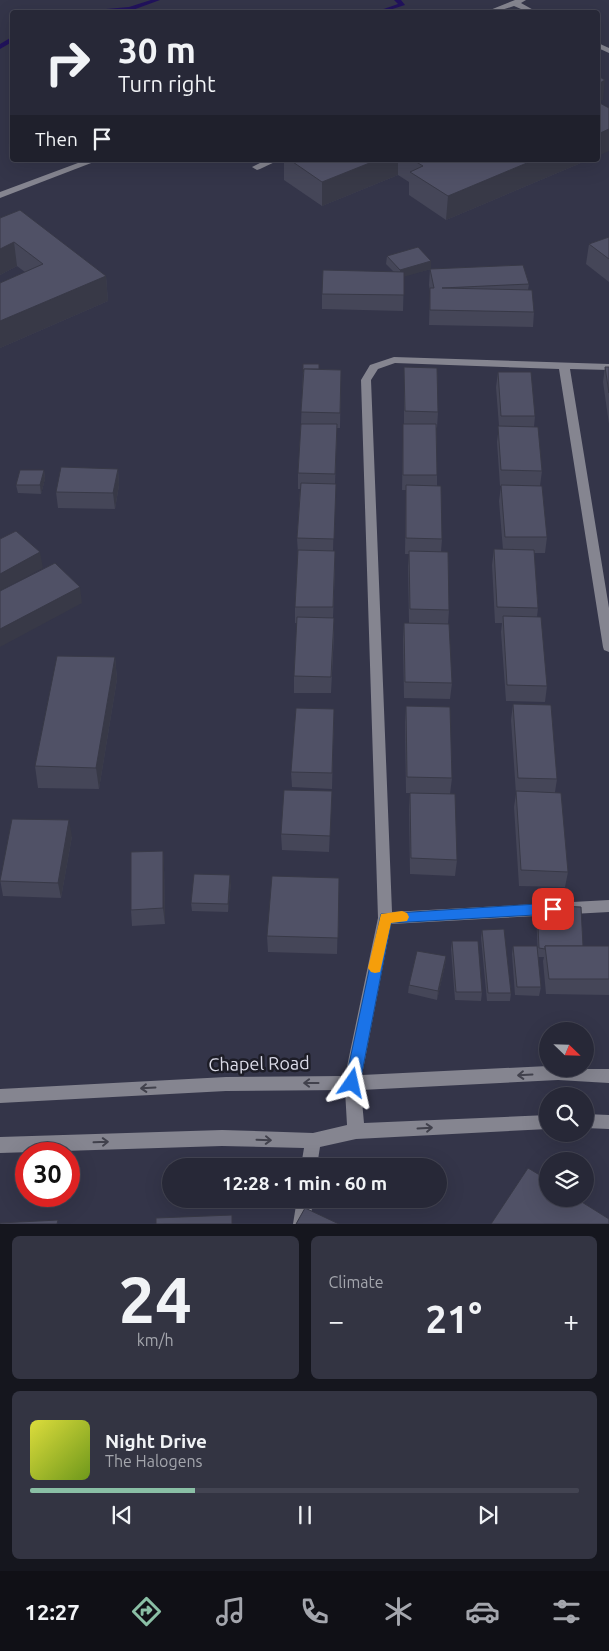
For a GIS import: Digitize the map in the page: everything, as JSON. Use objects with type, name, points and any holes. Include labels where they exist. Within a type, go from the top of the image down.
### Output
[{"type":"street","points":[[495,10],[518,2],[530,10]]},
{"type":"street","points":[[0,195],[89,162]]},
{"type":"street","points":[[256,167],[269,162]]},
{"type":"street","points":[[356,1131],[352,1083],[385,918],[366,380],[374,367],[394,360],[609,368]]},
{"type":"street","points":[[564,366],[609,647]]},
{"type":"street","points":[[385,918],[609,906]]},
{"type":"street","name":"Chapel Road","points":[[0,1096],[226,1084],[352,1083],[558,1073],[609,1076]]},
{"type":"street","points":[[0,1145],[222,1138],[313,1141],[356,1131],[539,1122]]},
{"type":"street","points":[[594,1122],[609,1122]]},
{"type":"street","points":[[310,1158],[313,1141]]},
{"type":"street","points":[[301,1224],[304,1208]]},
{"type":"building","points":[[600,103],[609,108],[609,129],[600,133]]},
{"type":"building","points":[[293,162],[372,162],[322,182]]},
{"type":"building","points":[[416,162],[529,162],[448,196],[410,172],[423,166]]},
{"type":"building","points":[[20,210],[106,276],[0,321],[0,283],[43,264],[14,242],[0,249],[0,218]]},
{"type":"building","points":[[609,237],[609,259],[589,244]]},
{"type":"building","points":[[418,247],[431,261],[400,270],[387,256]]},
{"type":"building","points":[[523,265],[529,284],[442,288],[532,290],[534,312],[430,310],[430,288],[434,288],[430,269]]},
{"type":"building","points":[[323,270],[404,272],[404,295],[322,294]]},
{"type":"building","points":[[303,364],[319,364],[319,369],[304,369],[303,372]]},
{"type":"building","points":[[404,367],[437,368],[438,412],[405,411]]},
{"type":"building","points":[[605,367],[609,367],[609,393]]},
{"type":"building","points":[[304,369],[341,370],[340,413],[301,412]]},
{"type":"building","points":[[498,372],[531,372],[535,416],[501,416]]},
{"type":"building","points":[[301,424],[337,424],[335,474],[298,473]]},
{"type":"building","points":[[403,424],[436,424],[437,475],[403,475]]},
{"type":"building","points":[[498,426],[538,427],[542,471],[501,470]]},
{"type":"building","points":[[61,467],[118,469],[113,493],[56,492]]},
{"type":"building","points":[[20,470],[44,470],[40,485],[16,485]]},
{"type":"building","points":[[301,483],[336,484],[334,539],[297,538]]},
{"type":"building","points":[[406,485],[441,486],[442,539],[406,538]]},
{"type":"building","points":[[501,485],[542,486],[547,537],[505,537]]},
{"type":"building","points":[[16,531],[40,552],[0,574],[0,539]]},
{"type":"building","points":[[494,549],[534,550],[538,608],[497,607]]},
{"type":"building","points":[[298,550],[335,551],[333,607],[295,607]]},
{"type":"building","points":[[409,551],[448,552],[449,610],[410,609]]},
{"type":"building","points":[[55,563],[80,587],[0,629],[0,591]]},
{"type":"building","points":[[503,616],[541,617],[547,686],[507,685]]},
{"type":"building","points":[[297,617],[334,618],[331,677],[294,676]]},
{"type":"building","points":[[404,623],[449,624],[452,683],[405,682]]},
{"type":"building","points":[[57,656],[115,657],[96,768],[35,766]]},
{"type":"building","points":[[513,704],[551,705],[557,779],[518,778]]},
{"type":"building","points":[[406,706],[450,707],[452,778],[407,777]]},
{"type":"building","points":[[296,708],[334,709],[332,773],[291,772]]},
{"type":"building","points":[[284,790],[332,791],[330,836],[281,834]]},
{"type":"building","points":[[516,791],[561,793],[568,872],[521,870]]},
{"type":"building","points":[[410,793],[455,794],[457,860],[411,858]]},
{"type":"building","points":[[12,819],[69,820],[58,883],[0,881]]},
{"type":"building","points":[[163,851],[163,908],[131,910],[131,852]]},
{"type":"building","points":[[194,874],[230,875],[228,904],[191,903]]},
{"type":"building","points":[[272,876],[339,878],[338,938],[267,936]]},
{"type":"building","points":[[537,905],[581,907],[583,946],[545,946],[545,949],[539,948]]},
{"type":"building","points":[[504,929],[511,993],[488,993],[482,930]]},
{"type":"building","points":[[452,941],[478,941],[482,992],[456,992]]},
{"type":"building","points":[[513,946],[537,946],[541,987],[517,987]]},
{"type":"building","points":[[545,946],[609,946],[609,979],[549,979]]},
{"type":"building","points":[[417,951],[446,956],[438,991],[409,985]]},
{"type":"building","points":[[528,1168],[539,1175],[539,1207],[590,1207],[609,1219],[609,1224],[491,1224]]},
{"type":"building","points":[[305,1208],[339,1224],[296,1224]]},
{"type":"building","points":[[232,1215],[232,1224],[156,1224],[156,1218]]},
{"type":"building","points":[[58,1220],[57,1224],[0,1224],[0,1223]]},
{"type":"waterway","points":[[118,10],[130,9],[157,0]]},
{"type":"waterway","points":[[385,10],[402,5],[397,0]]},
{"type":"waterway","points":[[0,47],[10,40]]},
{"type":"slow traffic","points":[[375,968],[385,918],[402,917]]},
{"type":"route","points":[[352,1083],[385,918],[553,909]]}]
